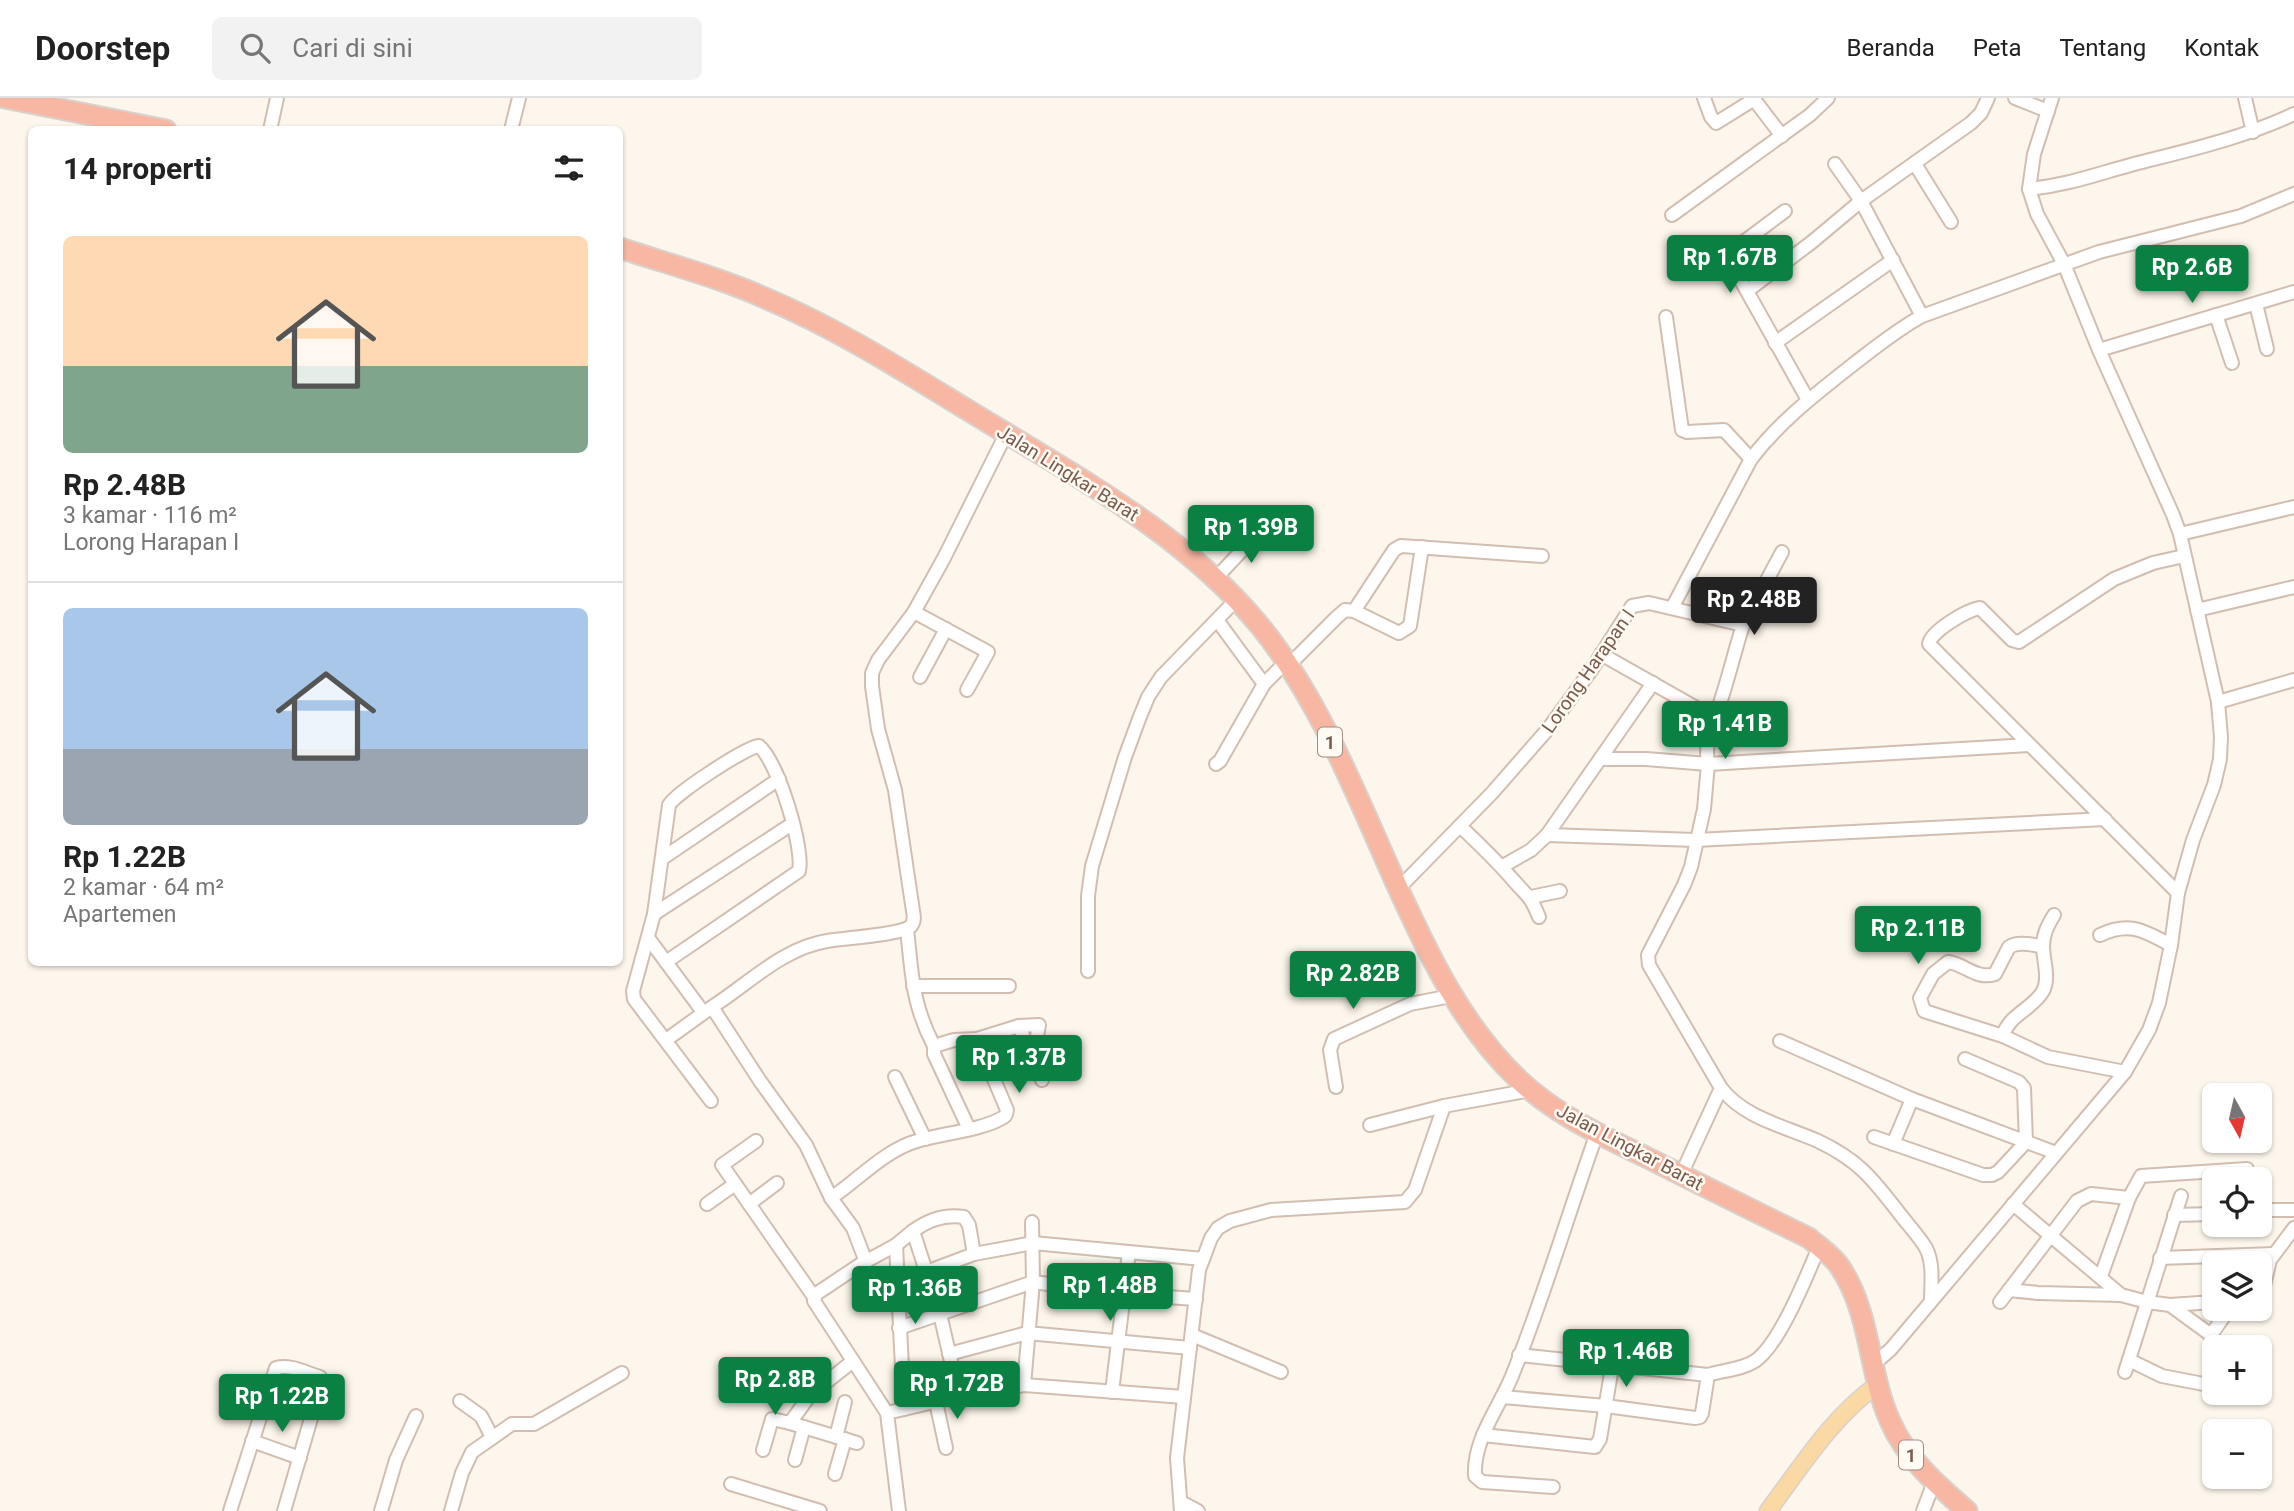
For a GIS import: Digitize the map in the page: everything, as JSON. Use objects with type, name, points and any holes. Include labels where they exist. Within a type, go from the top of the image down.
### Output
[{"type":"highway","points":[[5,98],[146,126]]},
{"type":"highway","name":"Jalan Lingkar Barat","points":[[623,249],[717,279],[789,309],[858,343],[1052,460],[1155,528],[1216,578],[1287,664],[1326,733],[1417,931],[1451,996],[1495,1055],[1531,1090],[1563,1113],[1597,1133],[1809,1238],[1840,1266],[1857,1301],[1877,1385],[1890,1422],[1905,1448],[1934,1482],[1966,1511]]},
{"type":"main road","points":[[1768,1511],[1822,1438],[1858,1398],[1877,1385]]},
{"type":"street","points":[[271,126],[277,98]]},
{"type":"street","points":[[512,126],[519,98]]},
{"type":"street","points":[[1704,98],[1716,123],[1753,99],[1782,136]]},
{"type":"street","points":[[1672,215],[1782,136],[1828,98]]},
{"type":"street","points":[[1747,291],[1861,201],[1977,118],[1988,98]]},
{"type":"street","points":[[2015,98],[2048,111]]},
{"type":"street","points":[[1873,1365],[1891,1349],[2125,1072],[2149,1030],[2159,1003],[2178,893],[2220,760],[2218,702],[2180,534],[2064,264],[2037,214],[2029,189],[2034,154],[2052,98]]},
{"type":"street","points":[[2245,98],[2253,132]]},
{"type":"street","points":[[2029,189],[2075,182],[2253,132],[2294,114]]},
{"type":"street","points":[[1835,164],[1861,201],[1922,316]]},
{"type":"street","points":[[1915,164],[1951,222]]},
{"type":"street","points":[[1742,625],[1672,608],[1751,459],[1779,425],[1808,400],[1904,326],[1922,316],[2064,264],[2133,242],[2241,216],[2294,194]]},
{"type":"street","points":[[1785,211],[1733,250],[1730,255],[1731,265],[1808,400]]},
{"type":"street","points":[[1775,343],[1893,260]]},
{"type":"street","points":[[2099,350],[2294,292]]},
{"type":"street","points":[[2256,304],[2267,349]]},
{"type":"street","points":[[2216,316],[2232,363]]},
{"type":"street","points":[[1666,317],[1682,430],[1724,430],[1751,459]]},
{"type":"street","points":[[969,1129],[922,1024],[913,986],[907,929],[914,920],[913,911],[895,790],[878,729],[871,678],[878,660],[914,612],[944,558],[1006,434]]},
{"type":"street","points":[[2180,534],[2294,507]]},
{"type":"street","points":[[1216,578],[1262,529]]},
{"type":"street","points":[[1354,611],[1394,550],[1401,546],[1542,556]]},
{"type":"street","points":[[1216,764],[1264,684],[1345,610],[1354,611],[1399,633],[1406,631],[1410,626],[1422,547]]},
{"type":"street","points":[[1782,552],[1742,625],[1707,743],[1704,809],[1685,885],[1648,955],[1648,962],[1729,1099],[1745,1111],[1846,1155],[1865,1169],[1926,1249],[1932,1268],[1931,1301]]},
{"type":"street","points":[[2178,893],[1931,648],[1930,638],[1970,610],[1980,608],[2012,640],[2019,642],[2114,579],[2153,563],[2184,556]]},
{"type":"street","points":[[2197,610],[2294,587]]},
{"type":"street","points":[[1088,971],[1088,896],[1092,866],[1125,757],[1154,686],[1236,600]]},
{"type":"street","name":"Lorong Harapan I","points":[[1399,888],[1460,826],[1565,709],[1632,606],[1649,603],[1672,608]]},
{"type":"street","points":[[914,612],[988,652],[967,690]]},
{"type":"street","points":[[1217,620],[1264,684]]},
{"type":"street","points":[[920,677],[946,629]]},
{"type":"street","points":[[1601,654],[1714,718]]},
{"type":"street","points":[[2218,702],[2294,680]]},
{"type":"street","points":[[1503,866],[1531,850],[1547,835],[1653,683]]},
{"type":"street","points":[[1601,759],[1708,764],[2029,745]]},
{"type":"street","points":[[666,962],[796,874],[800,867],[792,824],[779,779],[763,748],[755,746],[672,799],[654,914],[633,995],[711,1101]]},
{"type":"street","points":[[663,859],[779,779]]},
{"type":"street","points":[[1547,835],[1696,840],[2105,819]]},
{"type":"street","points":[[654,914],[792,824]]},
{"type":"street","points":[[1460,826],[1503,866],[1531,897],[1539,917]]},
{"type":"street","points":[[1531,897],[1560,891]]},
{"type":"street","points":[[2003,1036],[2010,1022],[2043,992],[2045,932],[2054,915]]},
{"type":"street","points":[[2100,935],[2114,928],[2134,928],[2171,945]]},
{"type":"street","points":[[666,1040],[796,949],[828,940],[907,929]]},
{"type":"street","points":[[649,939],[708,1010],[806,1145],[831,1198],[853,1228],[866,1262]]},
{"type":"street","points":[[2043,946],[2020,943],[2009,947],[1994,974],[1989,976],[1978,975],[1948,962],[1933,974],[1920,998],[1924,1011],[2003,1036],[2048,1056],[2125,1072]]},
{"type":"street","points":[[913,986],[1009,986]]},
{"type":"street","points":[[1336,1087],[1330,1049],[1334,1038],[1410,1004],[1451,996]]},
{"type":"street","points":[[934,1046],[954,1040],[977,1039],[1019,1026],[1039,1025],[1033,1057]]},
{"type":"street","points":[[1019,1026],[1042,1080]]},
{"type":"street","points":[[831,1198],[892,1153],[914,1141],[969,1129],[1002,1118],[1007,1110],[977,1039]]},
{"type":"street","points":[[1780,1041],[1912,1099],[2056,1153]]},
{"type":"street","points":[[1874,1137],[1988,1176],[1998,1172],[2026,1142],[2024,1088],[2019,1082],[1965,1059]]},
{"type":"street","points":[[895,1077],[925,1139]]},
{"type":"street","points":[[1681,1175],[1721,1088]]},
{"type":"street","points":[[1370,1125],[1531,1090]]},
{"type":"street","points":[[1893,1144],[1912,1099]]},
{"type":"street","points":[[1198,1511],[1181,1506],[1177,1458],[1196,1299],[1203,1259],[1211,1238],[1218,1228],[1244,1216],[1271,1210],[1405,1202],[1415,1190],[1444,1107]]},
{"type":"street","points":[[1553,1487],[1478,1480],[1475,1476],[1476,1463],[1483,1435],[1502,1397],[1559,1250],[1597,1133]]},
{"type":"street","points":[[722,1165],[756,1141]]},
{"type":"street","points":[[712,1153],[814,1297],[814,1301],[887,1413],[899,1511]]},
{"type":"street","points":[[2101,1276],[2129,1198],[2141,1176],[2202,1172]]},
{"type":"street","points":[[749,1203],[777,1183]]},
{"type":"street","points":[[707,1204],[735,1184]]},
{"type":"street","points":[[2000,1302],[2077,1201],[2091,1194],[2129,1198]]},
{"type":"street","points":[[2181,1196],[2127,1366],[2202,1384]]},
{"type":"street","points":[[2012,1204],[2121,1295]]},
{"type":"street","points":[[2272,1210],[2294,1210]]},
{"type":"street","points":[[2174,1215],[2202,1214]]},
{"type":"street","points":[[814,1297],[896,1245],[929,1220],[964,1217],[969,1225],[974,1254]]},
{"type":"street","points":[[1024,1385],[1033,1282],[1032,1222]]},
{"type":"street","points":[[2272,1259],[2294,1228]]},
{"type":"street","points":[[913,1231],[940,1314],[959,1396]]},
{"type":"street","points":[[926,1272],[974,1254],[1033,1243],[1203,1259]]},
{"type":"street","points":[[896,1245],[904,1409]]},
{"type":"street","points":[[1519,1355],[1612,1367],[1708,1375],[1739,1368],[1756,1360],[1789,1314],[1819,1247]]},
{"type":"street","points":[[1112,1392],[1129,1252]]},
{"type":"street","points":[[2160,1258],[2274,1254]]},
{"type":"street","points":[[899,1328],[1033,1282],[1122,1294],[1196,1299]]},
{"type":"street","points":[[2009,1290],[2121,1295],[2147,1302],[2170,1304],[2202,1303]]},
{"type":"street","points":[[2170,1304],[2211,1335],[2221,1321]]},
{"type":"street","points":[[949,1354],[1027,1333],[1118,1340],[1191,1341],[1281,1372]]},
{"type":"street","points":[[790,1423],[810,1395],[853,1361]]},
{"type":"street","points":[[230,1511],[276,1368],[288,1367],[320,1377],[321,1387],[284,1511]]},
{"type":"street","points":[[1483,1435],[1594,1448],[1600,1439],[1612,1367]]},
{"type":"street","points":[[451,1511],[462,1473],[472,1452],[502,1430],[534,1424],[622,1373]]},
{"type":"street","points":[[1502,1397],[1606,1406],[1698,1418],[1702,1413],[1708,1375]]},
{"type":"street","points":[[887,1413],[959,1396],[1024,1385],[1184,1397]]},
{"type":"street","points":[[460,1401],[502,1430]]},
{"type":"street","points":[[835,1474],[846,1440],[845,1402]]},
{"type":"street","points":[[936,1402],[946,1448]]},
{"type":"street","points":[[381,1511],[396,1460],[416,1416]]},
{"type":"street","points":[[763,1450],[772,1419],[846,1440]]},
{"type":"street","points":[[795,1460],[804,1427]]},
{"type":"street","points":[[252,1441],[300,1458]]},
{"type":"street","points":[[1923,1511],[1934,1482]]},
{"type":"street","points":[[731,1483],[820,1511]]}]
